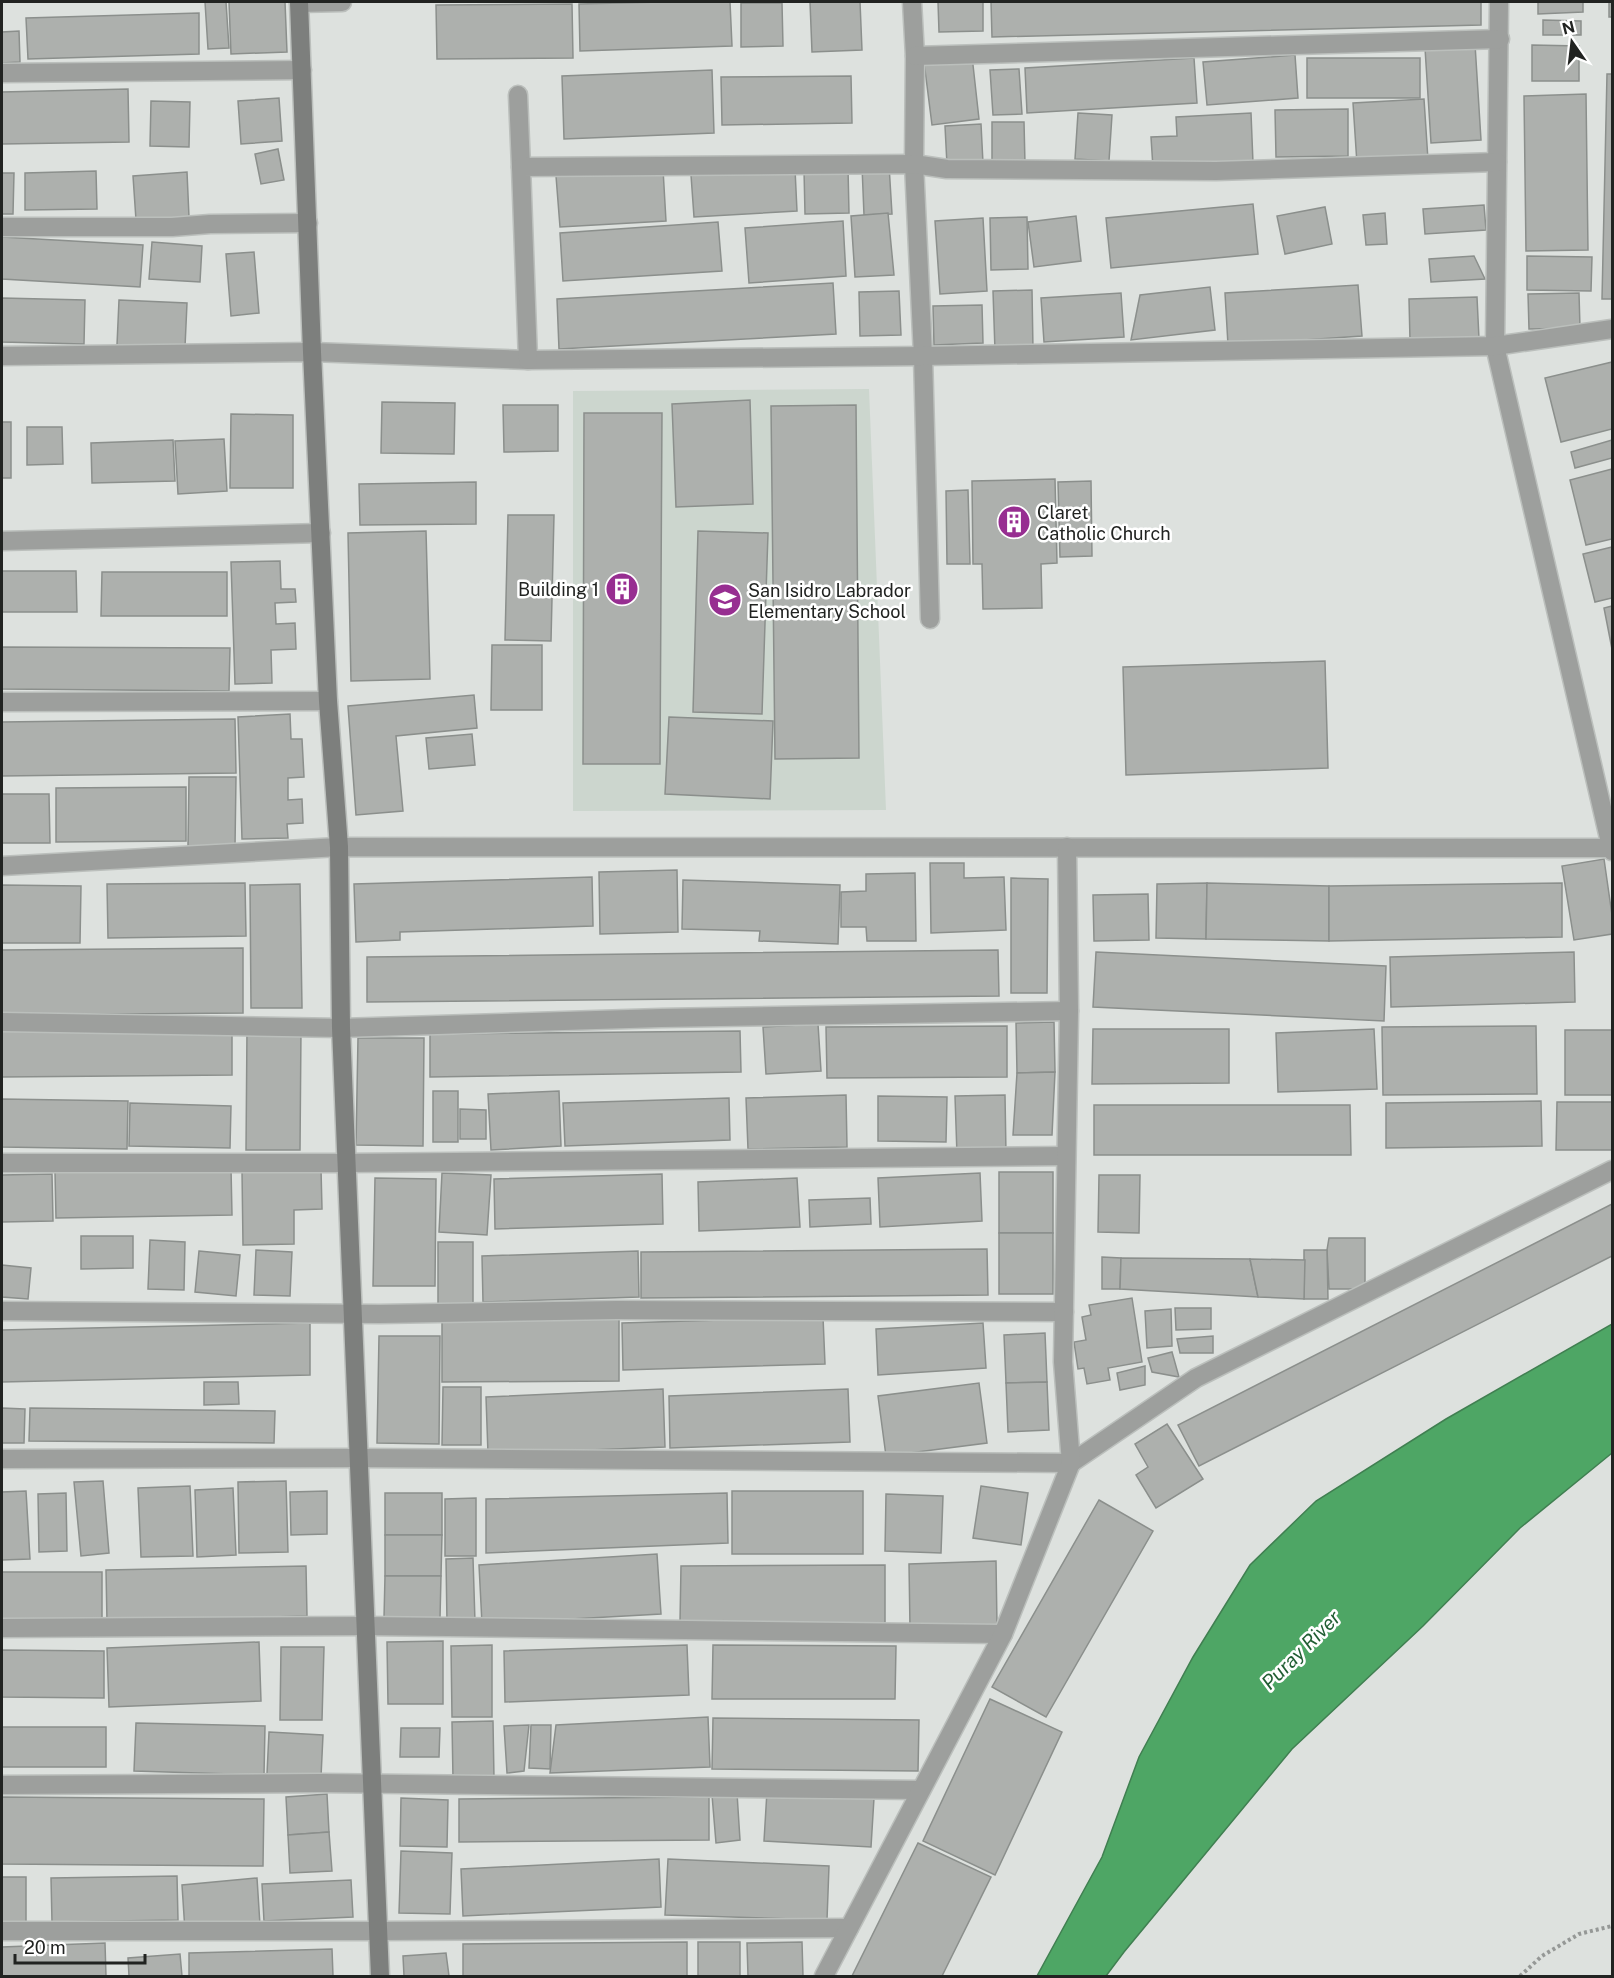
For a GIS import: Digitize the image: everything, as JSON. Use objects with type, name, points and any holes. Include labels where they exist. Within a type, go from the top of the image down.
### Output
[{"type":"street","points":[[342,2],[299,2],[328,700],[339,847],[341,1028],[380,1977]]},
{"type":"street","points":[[912,2],[915,56],[914,164],[923,356],[930,619]]},
{"type":"street","points":[[2,866],[339,847],[1067,846],[1612,850],[1495,346],[1499,2]]},
{"type":"street","points":[[915,56],[1500,39]]},
{"type":"street","points":[[2,73],[302,70]]},
{"type":"street","points":[[518,94],[528,360]]},
{"type":"street","points":[[521,166],[914,164],[947,169],[1216,171],[1497,162]]},
{"type":"street","points":[[2,227],[172,227],[210,224],[308,223]]},
{"type":"street","points":[[2,356],[312,352],[528,360],[923,356],[1495,346],[1612,329]]},
{"type":"street","points":[[2,541],[321,533]]},
{"type":"street","points":[[2,702],[328,700]]},
{"type":"street","points":[[824,1977],[1003,1634],[1071,1463],[1063,1362],[1069,1011],[1067,846]]},
{"type":"street","points":[[2,1022],[341,1028],[661,1018],[1069,1011]]},
{"type":"street","points":[[2,1163],[346,1163],[1066,1156]]},
{"type":"street","points":[[2,1460],[358,1458],[1071,1463],[1196,1378],[1612,1170]]},
{"type":"street","points":[[2,1311],[1064,1312]]},
{"type":"street","points":[[2,1628],[366,1626],[1003,1634]]},
{"type":"street","points":[[2,1785],[372,1784],[921,1790]]},
{"type":"street","points":[[2,1931],[849,1928]]},
{"type":"path","points":[[1520,1977],[1542,1956],[1579,1934],[1612,1926]]},
{"type":"shaded area","name":"San Isidro Labrador Elementary School","points":[[869,389],[886,810],[573,811],[573,391]]},
{"type":"water","name":"Puray River","points":[[1612,1324],[1612,1453],[1520,1528],[1423,1626],[1292,1749],[1106,1976],[1037,1976],[1102,1857],[1139,1757],[1193,1657],[1250,1565],[1316,1501],[1446,1419]]},
{"type":"building","points":[[205,2],[226,2],[229,48],[208,49]]},
{"type":"building","points":[[229,2],[285,2],[287,52],[231,54]]},
{"type":"building","points":[[730,2],[732,46],[580,51],[579,4]]},
{"type":"building","points":[[810,2],[860,2],[862,50],[812,52]]},
{"type":"building","points":[[938,2],[983,2],[983,31],[939,32]]},
{"type":"building","points":[[991,2],[1481,2],[1481,25],[992,37]]},
{"type":"building","points":[[1538,2],[1583,2],[1583,12],[1538,14]]},
{"type":"building","points":[[1609,2],[1612,2],[1612,17],[1609,17]]},
{"type":"building","points":[[741,3],[782,3],[783,46],[741,47]]},
{"type":"building","points":[[572,4],[573,58],[437,59],[436,5]]},
{"type":"building","points":[[199,13],[199,54],[28,59],[26,18]]},
{"type":"building","points":[[1543,20],[1581,21],[1581,35],[1543,35]]},
{"type":"building","points":[[19,31],[20,62],[2,63],[2,32]]},
{"type":"building","points":[[1475,44],[1481,140],[1431,143],[1425,48]]},
{"type":"building","points":[[1532,45],[1579,46],[1579,81],[1532,81]]},
{"type":"building","points":[[1295,55],[1298,98],[1207,105],[1203,62]]},
{"type":"building","points":[[972,56],[979,119],[932,125],[924,62]]},
{"type":"building","points":[[1194,58],[1197,103],[1027,113],[1025,68]]},
{"type":"building","points":[[1307,58],[1420,58],[1420,98],[1307,98]]},
{"type":"building","points":[[1019,69],[1022,114],[993,115],[990,70]]},
{"type":"building","points":[[712,70],[714,133],[564,139],[562,76]]},
{"type":"building","points":[[1607,74],[1612,74],[1612,299],[1602,299]]},
{"type":"building","points":[[851,76],[852,123],[722,125],[721,77]]},
{"type":"building","points":[[128,89],[129,142],[2,144],[2,92]]},
{"type":"building","points":[[1586,94],[1588,250],[1526,251],[1524,96]]},
{"type":"building","points":[[279,98],[282,141],[241,144],[238,101]]},
{"type":"building","points":[[1424,99],[1428,160],[1357,164],[1353,103]]},
{"type":"building","points":[[151,101],[190,102],[189,147],[150,146]]},
{"type":"building","points":[[1348,109],[1348,156],[1276,157],[1275,110]]},
{"type":"building","points":[[1078,113],[1112,115],[1109,161],[1075,159]]},
{"type":"building","points":[[1251,113],[1253,163],[1153,168],[1151,137],[1177,136],[1176,117]]},
{"type":"building","points":[[992,122],[1024,122],[1025,164],[992,164]]},
{"type":"building","points":[[981,124],[983,163],[947,165],[945,126]]},
{"type":"building","points":[[278,149],[284,180],[261,184],[255,154]]},
{"type":"building","points":[[889,165],[892,214],[864,215],[862,166]]},
{"type":"building","points":[[848,168],[849,213],[805,214],[804,170]]},
{"type":"building","points":[[663,169],[666,221],[560,227],[556,176]]},
{"type":"building","points":[[795,169],[797,211],[694,217],[691,175]]},
{"type":"building","points":[[96,171],[97,209],[25,210],[25,173]]},
{"type":"building","points":[[187,172],[189,217],[136,220],[133,176]]},
{"type":"building","points":[[2,173],[14,173],[13,214],[2,214]]},
{"type":"building","points":[[1253,204],[1258,254],[1111,268],[1106,218]]},
{"type":"building","points":[[1484,205],[1486,230],[1425,234],[1423,209]]},
{"type":"building","points":[[1325,207],[1332,244],[1285,254],[1277,216]]},
{"type":"building","points":[[888,213],[894,275],[855,277],[851,216]]},
{"type":"building","points":[[1385,213],[1387,244],[1366,245],[1363,215]]},
{"type":"building","points":[[1076,216],[1081,261],[1034,267],[1028,222]]},
{"type":"building","points":[[1027,217],[1028,269],[991,270],[990,218]]},
{"type":"building","points":[[983,218],[987,291],[940,294],[935,221]]},
{"type":"building","points":[[843,221],[846,276],[749,283],[745,228]]},
{"type":"building","points":[[718,222],[722,271],[563,281],[560,233]]},
{"type":"building","points":[[2,237],[143,245],[140,287],[2,279]]},
{"type":"building","points":[[152,242],[202,246],[200,282],[149,279]]},
{"type":"building","points":[[254,252],[259,313],[231,316],[226,254]]},
{"type":"building","points":[[1474,256],[1485,279],[1431,282],[1429,259]]},
{"type":"building","points":[[1527,256],[1592,257],[1591,291],[1527,290]]},
{"type":"building","points":[[833,283],[836,334],[559,349],[557,299]]},
{"type":"building","points":[[1358,285],[1362,336],[1228,345],[1225,293]]},
{"type":"building","points":[[1210,287],[1215,330],[1131,340],[1140,295]]},
{"type":"building","points":[[1032,290],[1033,350],[995,351],[993,291]]},
{"type":"building","points":[[899,291],[901,335],[860,336],[859,292]]},
{"type":"building","points":[[1121,293],[1124,337],[1044,342],[1041,298]]},
{"type":"building","points":[[1579,293],[1580,328],[1529,329],[1528,294]]},
{"type":"building","points":[[1477,297],[1479,339],[1410,340],[1409,299]]},
{"type":"building","points":[[2,298],[85,300],[84,344],[2,342]]},
{"type":"building","points":[[119,300],[187,303],[185,347],[117,345]]},
{"type":"building","points":[[982,305],[983,343],[934,345],[933,306]]},
{"type":"building","points":[[1612,362],[1612,429],[1561,442],[1545,378]]},
{"type":"building","points":[[750,400],[753,504],[676,507],[672,404]]},
{"type":"building","points":[[382,402],[455,403],[454,454],[381,453]]},
{"type":"building","points":[[503,405],[558,405],[558,451],[504,452]]},
{"type":"building","points":[[856,405],[859,758],[775,759],[771,406]]},
{"type":"building","name":"Building 1","points":[[584,413],[662,413],[660,764],[583,764]]},
{"type":"building","points":[[231,414],[293,415],[293,488],[230,488]]},
{"type":"building","points":[[2,422],[11,422],[11,478],[2,478]]},
{"type":"building","points":[[27,427],[62,427],[63,464],[27,465]]},
{"type":"building","points":[[224,439],[227,491],[178,494],[175,441]]},
{"type":"building","points":[[173,440],[175,481],[92,483],[91,443]]},
{"type":"building","points":[[1612,440],[1612,458],[1575,468],[1571,452]]},
{"type":"building","points":[[1612,469],[1612,539],[1586,545],[1570,480]]},
{"type":"building","name":"Claret Catholic Church","points":[[1055,479],[1057,563],[1041,564],[1042,608],[983,609],[982,564],[973,564],[972,481]]},
{"type":"building","points":[[1091,481],[1092,556],[1060,557],[1058,482]]},
{"type":"building","points":[[476,482],[476,524],[360,525],[359,484]]},
{"type":"building","points":[[968,490],[970,564],[947,564],[946,491]]},
{"type":"building","points":[[508,515],[554,515],[551,641],[505,640]]},
{"type":"building","points":[[426,531],[430,679],[351,681],[348,533]]},
{"type":"building","points":[[698,531],[768,533],[762,714],[693,712]]},
{"type":"building","points":[[1612,547],[1612,598],[1595,602],[1583,554]]},
{"type":"building","points":[[280,561],[281,589],[295,589],[296,602],[275,603],[276,624],[295,623],[296,649],[271,650],[272,683],[235,684],[231,562]]},
{"type":"building","points":[[2,571],[76,571],[77,612],[2,612]]},
{"type":"building","points":[[102,572],[227,572],[227,616],[101,616]]},
{"type":"building","points":[[1612,606],[1612,649],[1604,608]]},
{"type":"building","points":[[492,645],[542,645],[542,710],[491,710]]},
{"type":"building","points":[[2,647],[230,648],[229,691],[2,689]]},
{"type":"building","points":[[1325,661],[1328,768],[1126,775],[1123,667]]},
{"type":"building","points":[[474,695],[477,728],[396,736],[403,811],[356,815],[348,706]]},
{"type":"building","points":[[290,714],[291,739],[302,739],[304,777],[288,778],[288,800],[302,799],[303,823],[287,824],[288,838],[242,839],[238,717]]},
{"type":"building","points":[[669,717],[773,721],[770,799],[665,794]]},
{"type":"building","points":[[235,719],[236,773],[2,776],[2,722]]},
{"type":"building","points":[[472,734],[475,765],[429,769],[426,738]]},
{"type":"building","points":[[189,777],[236,777],[235,847],[188,846]]},
{"type":"building","points":[[186,787],[186,841],[56,842],[56,788]]},
{"type":"building","points":[[2,794],[49,794],[50,843],[2,843]]},
{"type":"building","points":[[1604,859],[1612,915],[1612,934],[1574,940],[1562,866]]},
{"type":"building","points":[[930,863],[964,863],[964,878],[1004,877],[1006,930],[931,933]]},
{"type":"building","points":[[677,870],[678,932],[600,934],[599,872]]},
{"type":"building","points":[[915,873],[916,941],[867,941],[866,927],[841,927],[841,892],[866,891],[866,874]]},
{"type":"building","points":[[592,877],[593,926],[400,932],[400,940],[356,942],[354,884]]},
{"type":"building","points":[[1011,878],[1048,879],[1047,993],[1011,993]]},
{"type":"building","points":[[683,880],[840,885],[838,944],[759,941],[760,931],[682,929]]},
{"type":"building","points":[[245,883],[246,936],[108,938],[107,884]]},
{"type":"building","points":[[1207,883],[1206,939],[1156,938],[1157,884]]},
{"type":"building","points":[[1207,883],[1329,886],[1329,941],[1206,939]]},
{"type":"building","points":[[1562,883],[1562,937],[1329,941],[1329,886]]},
{"type":"building","points":[[300,884],[302,1008],[251,1008],[250,885]]},
{"type":"building","points":[[2,885],[81,886],[80,943],[2,943]]},
{"type":"building","points":[[1148,894],[1149,940],[1094,941],[1093,895]]},
{"type":"building","points":[[243,948],[243,1013],[2,1015],[2,950]]},
{"type":"building","points":[[998,950],[999,996],[367,1002],[367,957]]},
{"type":"building","points":[[1096,952],[1386,966],[1384,1021],[1093,1007]]},
{"type":"building","points":[[1574,952],[1575,1002],[1391,1007],[1390,957]]},
{"type":"building","points":[[1054,1022],[1055,1072],[1017,1073],[1016,1023]]},
{"type":"building","points":[[818,1024],[821,1071],[766,1074],[763,1027]]},
{"type":"building","points":[[1007,1026],[1007,1077],[827,1078],[826,1027]]},
{"type":"building","points":[[1536,1026],[1537,1094],[1383,1095],[1382,1027]]},
{"type":"building","points":[[232,1028],[232,1075],[2,1077],[2,1030]]},
{"type":"building","points":[[247,1029],[301,1029],[300,1150],[246,1150]]},
{"type":"building","points":[[1093,1029],[1229,1029],[1229,1083],[1092,1084]]},
{"type":"building","points":[[1374,1029],[1377,1089],[1278,1092],[1276,1033]]},
{"type":"building","points":[[1565,1030],[1612,1030],[1612,1095],[1565,1095]]},
{"type":"building","points":[[740,1031],[741,1072],[430,1077],[430,1034]]},
{"type":"building","points":[[358,1038],[424,1038],[423,1146],[356,1145]]},
{"type":"building","points":[[1055,1072],[1052,1135],[1013,1135],[1017,1073]]},
{"type":"building","points":[[433,1091],[458,1091],[458,1142],[433,1142]]},
{"type":"building","points":[[559,1091],[561,1146],[491,1150],[488,1094]]},
{"type":"building","points":[[846,1095],[847,1147],[748,1149],[746,1098]]},
{"type":"building","points":[[1005,1095],[1006,1154],[957,1155],[955,1096]]},
{"type":"building","points":[[878,1096],[947,1097],[946,1142],[878,1141]]},
{"type":"building","points":[[729,1098],[730,1140],[565,1146],[563,1103]]},
{"type":"building","points":[[2,1099],[128,1101],[127,1149],[2,1147]]},
{"type":"building","points":[[1541,1101],[1542,1146],[1386,1148],[1386,1103]]},
{"type":"building","points":[[1557,1102],[1612,1102],[1612,1150],[1556,1150]]},
{"type":"building","points":[[130,1103],[231,1106],[230,1148],[129,1146]]},
{"type":"building","points":[[1094,1105],[1350,1105],[1351,1155],[1094,1155]]},
{"type":"building","points":[[460,1109],[486,1110],[486,1139],[460,1139]]},
{"type":"building","points":[[231,1168],[232,1215],[56,1218],[55,1172]]},
{"type":"building","points":[[321,1169],[322,1209],[294,1210],[294,1244],[243,1245],[242,1171]]},
{"type":"building","points":[[999,1172],[1053,1172],[1053,1233],[999,1233]]},
{"type":"building","points":[[442,1173],[491,1175],[487,1235],[439,1232]]},
{"type":"building","points":[[980,1173],[982,1221],[880,1227],[878,1178]]},
{"type":"building","points":[[52,1174],[53,1221],[2,1222],[2,1175]]},
{"type":"building","points":[[662,1174],[663,1224],[495,1229],[494,1179]]},
{"type":"building","points":[[1099,1175],[1140,1175],[1139,1233],[1098,1232]]},
{"type":"building","points":[[375,1178],[436,1179],[435,1286],[373,1286]]},
{"type":"building","points":[[797,1178],[800,1227],[699,1231],[698,1182]]},
{"type":"building","points":[[870,1198],[871,1224],[810,1227],[809,1200]]},
{"type":"building","points":[[1612,1204],[1612,1256],[1199,1466],[1178,1425]]},
{"type":"building","points":[[999,1233],[1053,1233],[1053,1294],[999,1294]]},
{"type":"building","points":[[81,1236],[133,1236],[133,1268],[81,1269]]},
{"type":"building","points":[[1329,1238],[1365,1238],[1365,1289],[1329,1289],[1327,1250]]},
{"type":"building","points":[[150,1240],[185,1242],[184,1290],[148,1289]]},
{"type":"building","points":[[438,1242],[473,1242],[473,1304],[438,1304]]},
{"type":"building","points":[[987,1249],[988,1295],[641,1298],[641,1252]]},
{"type":"building","points":[[256,1250],[292,1252],[290,1296],[254,1295]]},
{"type":"building","points":[[1304,1250],[1327,1250],[1328,1299],[1304,1299]]},
{"type":"building","points":[[199,1251],[240,1255],[236,1296],[195,1292]]},
{"type":"building","points":[[638,1251],[639,1297],[483,1302],[482,1256]]},
{"type":"building","points":[[1102,1257],[1121,1258],[1120,1289],[1102,1289]]},
{"type":"building","points":[[1121,1258],[1250,1259],[1258,1297],[1120,1289]]},
{"type":"building","points":[[1250,1259],[1305,1260],[1304,1299],[1258,1297]]},
{"type":"building","points":[[2,1265],[31,1268],[28,1299],[2,1297]]},
{"type":"building","points":[[1132,1298],[1142,1362],[1108,1368],[1110,1380],[1087,1384],[1084,1368],[1078,1369],[1074,1342],[1086,1340],[1082,1317],[1091,1315],[1089,1305]]},
{"type":"building","points":[[1175,1308],[1211,1308],[1211,1329],[1176,1330]]},
{"type":"building","points":[[1171,1309],[1172,1346],[1147,1348],[1145,1311]]},
{"type":"building","points":[[823,1317],[825,1364],[623,1370],[622,1323]]},
{"type":"building","points":[[442,1318],[619,1318],[619,1381],[442,1382]]},
{"type":"building","points":[[310,1323],[310,1375],[2,1382],[2,1330]]},
{"type":"building","points":[[983,1323],[986,1368],[878,1375],[876,1329]]},
{"type":"building","points":[[1045,1333],[1047,1382],[1006,1383],[1004,1335]]},
{"type":"building","points":[[379,1336],[440,1336],[439,1444],[377,1443]]},
{"type":"building","points":[[1213,1336],[1213,1353],[1180,1353],[1177,1339]]},
{"type":"building","points":[[1172,1352],[1179,1377],[1152,1372],[1148,1358]]},
{"type":"building","points":[[1145,1366],[1145,1385],[1120,1390],[1117,1373]]},
{"type":"building","points":[[204,1382],[238,1382],[239,1404],[204,1405]]},
{"type":"building","points":[[1047,1382],[1049,1430],[1008,1432],[1006,1383]]},
{"type":"building","points":[[979,1383],[987,1443],[886,1456],[878,1396]]},
{"type":"building","points":[[443,1387],[481,1387],[481,1445],[442,1445]]},
{"type":"building","points":[[663,1389],[665,1447],[488,1454],[486,1397]]},
{"type":"building","points":[[848,1389],[850,1442],[670,1448],[669,1396]]},
{"type":"building","points":[[2,1408],[25,1409],[24,1443],[2,1443]]},
{"type":"building","points":[[30,1408],[275,1411],[274,1443],[29,1441]]},
{"type":"building","points":[[1167,1424],[1203,1479],[1156,1508],[1136,1475],[1148,1467],[1135,1444]]},
{"type":"building","points":[[103,1481],[109,1553],[81,1556],[74,1482]]},
{"type":"building","points":[[286,1481],[288,1552],[239,1553],[238,1482]]},
{"type":"building","points":[[190,1486],[193,1556],[141,1557],[138,1488]]},
{"type":"building","points":[[981,1486],[1028,1493],[1021,1545],[973,1538]]},
{"type":"building","points":[[233,1488],[236,1555],[197,1557],[195,1490]]},
{"type":"building","points":[[26,1491],[30,1559],[2,1560],[2,1492]]},
{"type":"building","points":[[327,1491],[327,1534],[291,1535],[290,1492]]},
{"type":"building","points":[[732,1491],[863,1491],[863,1554],[732,1554]]},
{"type":"building","points":[[66,1493],[67,1551],[39,1552],[38,1494]]},
{"type":"building","points":[[385,1493],[442,1493],[442,1535],[385,1535]]},
{"type":"building","points":[[727,1493],[728,1543],[486,1553],[486,1499]]},
{"type":"building","points":[[886,1494],[943,1496],[941,1553],[885,1551]]},
{"type":"building","points":[[476,1498],[476,1556],[445,1556],[445,1499]]},
{"type":"building","points":[[1099,1500],[1153,1531],[1046,1717],[992,1687]]},
{"type":"building","points":[[385,1535],[442,1535],[441,1576],[385,1576]]},
{"type":"building","points":[[657,1554],[661,1614],[482,1624],[479,1565]]},
{"type":"building","points":[[473,1558],[475,1622],[447,1623],[446,1559]]},
{"type":"building","points":[[996,1561],[997,1625],[910,1628],[909,1564]]},
{"type":"building","points":[[885,1565],[885,1623],[680,1622],[681,1566]]},
{"type":"building","points":[[306,1566],[307,1616],[107,1622],[106,1570]]},
{"type":"building","points":[[2,1572],[102,1572],[102,1621],[2,1621]]},
{"type":"building","points":[[385,1576],[441,1576],[440,1618],[384,1618]]},
{"type":"building","points":[[443,1641],[443,1704],[388,1704],[387,1642]]},
{"type":"building","points":[[259,1642],[261,1701],[109,1707],[107,1648]]},
{"type":"building","points":[[492,1645],[492,1717],[452,1717],[451,1646]]},
{"type":"building","points":[[687,1645],[689,1695],[505,1702],[504,1651]]},
{"type":"building","points":[[713,1645],[896,1646],[895,1699],[712,1699]]},
{"type":"building","points":[[281,1647],[324,1647],[322,1720],[280,1720]]},
{"type":"building","points":[[2,1650],[104,1651],[104,1698],[2,1697]]},
{"type":"building","points":[[990,1699],[1062,1732],[995,1875],[923,1841]]},
{"type":"building","points":[[708,1717],[710,1767],[550,1773],[556,1725]]},
{"type":"building","points":[[713,1718],[919,1720],[918,1771],[712,1769]]},
{"type":"building","points":[[493,1721],[494,1779],[453,1779],[452,1722]]},
{"type":"building","points":[[136,1723],[265,1726],[264,1775],[134,1771]]},
{"type":"building","points":[[529,1725],[524,1771],[507,1773],[504,1726]]},
{"type":"building","points":[[531,1725],[551,1725],[550,1769],[529,1768]]},
{"type":"building","points":[[2,1727],[106,1727],[106,1767],[2,1767]]},
{"type":"building","points":[[401,1728],[440,1728],[439,1757],[400,1757]]},
{"type":"building","points":[[269,1732],[323,1735],[321,1777],[267,1774]]},
{"type":"building","points":[[767,1791],[874,1798],[871,1847],[764,1841]]},
{"type":"building","points":[[737,1793],[740,1840],[716,1843],[712,1795]]},
{"type":"building","points":[[327,1794],[329,1832],[288,1835],[286,1797]]},
{"type":"building","points":[[2,1797],[264,1799],[263,1866],[2,1864]]},
{"type":"building","points":[[709,1797],[709,1840],[459,1842],[459,1799]]},
{"type":"building","points":[[401,1798],[448,1800],[447,1847],[400,1846]]},
{"type":"building","points":[[329,1832],[332,1871],[290,1873],[288,1835]]},
{"type":"building","points":[[918,1843],[991,1877],[942,1976],[852,1976]]},
{"type":"building","points":[[401,1851],[452,1853],[450,1914],[399,1913]]},
{"type":"building","points":[[659,1859],[661,1907],[463,1916],[461,1869]]},
{"type":"building","points":[[668,1859],[829,1866],[827,1920],[665,1915]]},
{"type":"building","points":[[177,1876],[178,1920],[52,1922],[51,1878]]},
{"type":"building","points":[[2,1877],[26,1877],[26,1922],[2,1922]]},
{"type":"building","points":[[257,1878],[260,1925],[185,1931],[182,1885]]},
{"type":"building","points":[[351,1880],[353,1917],[264,1921],[262,1884]]},
{"type":"building","points":[[687,1942],[687,1976],[463,1976],[463,1944]]},
{"type":"building","points":[[698,1942],[740,1942],[740,1976],[698,1976]]},
{"type":"building","points":[[802,1942],[803,1976],[748,1976],[747,1943]]},
{"type":"building","points":[[105,1943],[106,1976],[2,1976],[2,1947]]},
{"type":"building","points":[[332,1949],[333,1976],[189,1976],[189,1953]]},
{"type":"building","points":[[446,1953],[449,1976],[404,1976],[403,1956]]},
{"type":"building","points":[[180,1954],[182,1976],[129,1976],[128,1958]]},
{"type":"place","name":"Claret Catholic Church","points":[[1014,522]]},
{"type":"place","name":"Building 1","points":[[622,589]]},
{"type":"place","name":"San Isidro Labrador Elementary School","points":[[725,600]]}]
